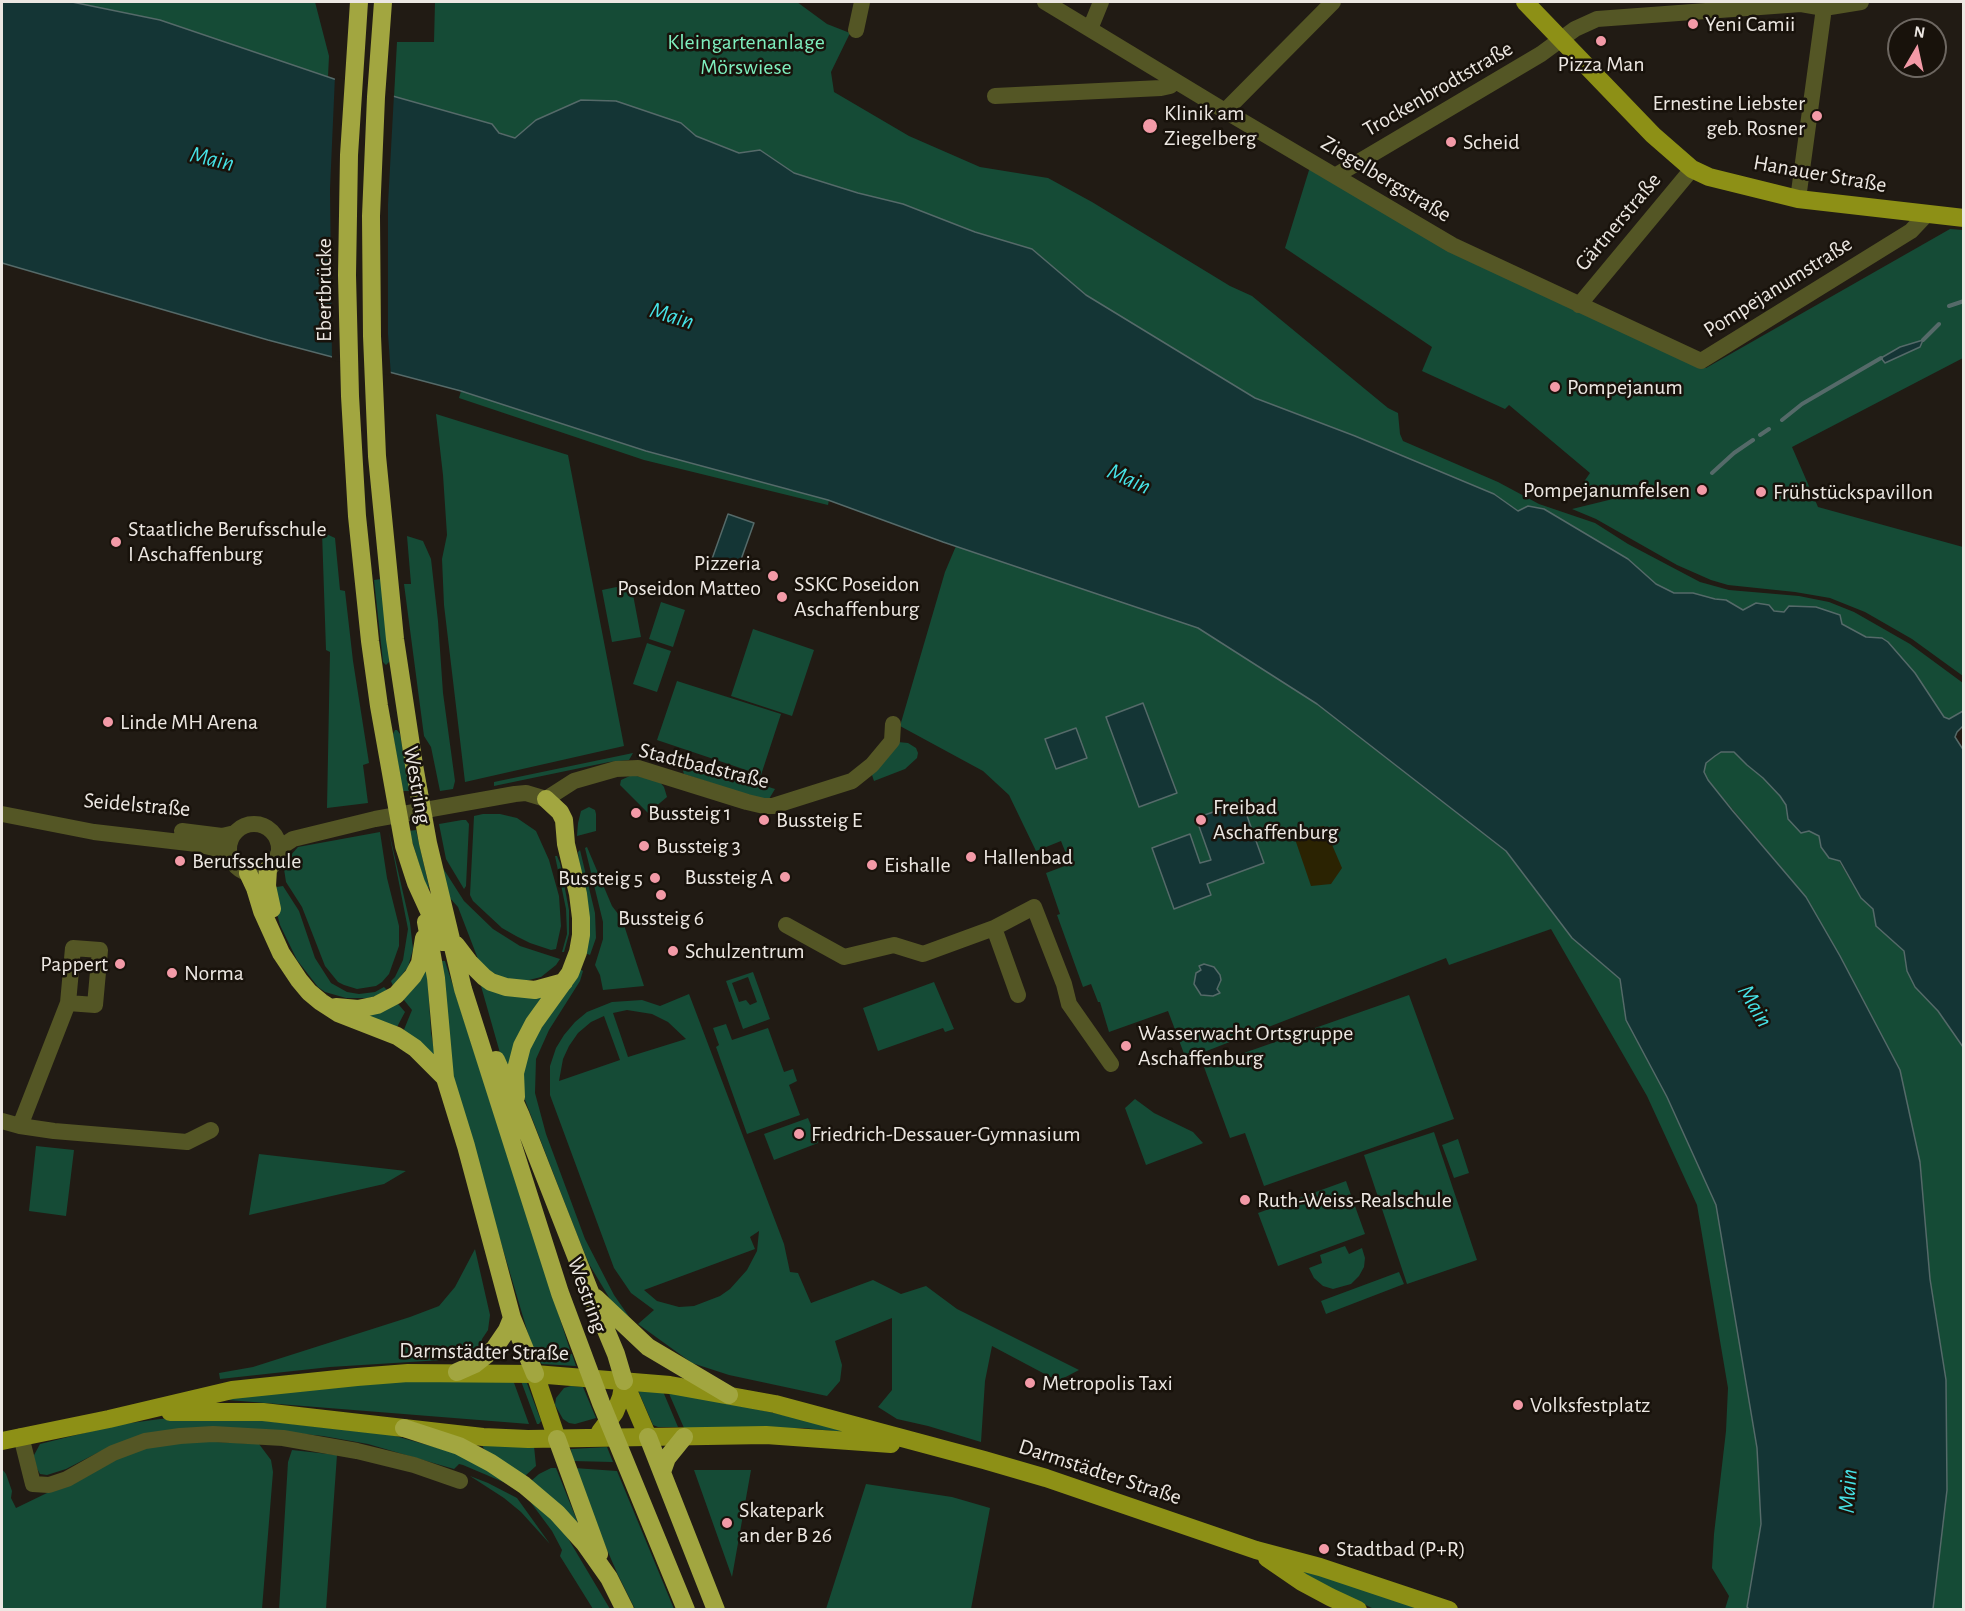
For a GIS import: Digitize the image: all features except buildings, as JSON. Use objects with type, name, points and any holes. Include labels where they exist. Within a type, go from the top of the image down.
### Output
[{"type":"highway","name":"Ebertbrücke","points":[[359,2],[350,145],[347,275],[352,446],[364,579]]},
{"type":"highway","name":"Ebertbrücke","points":[[383,2],[373,156],[371,276],[377,456],[387,576]]},
{"type":"highway","name":"Westring","points":[[387,576],[414,765],[428,843],[463,989],[560,1293],[601,1403],[686,1610]]},
{"type":"highway","name":"Westring","points":[[364,579],[370,641],[404,846],[422,896],[463,989]]},
{"type":"highway","points":[[521,1116],[516,1094],[515,1074],[522,1046],[534,1023],[570,973],[578,952],[581,918],[578,894],[566,844],[564,820],[554,804],[546,799]]},
{"type":"highway","points":[[268,869],[267,886],[275,938]]},
{"type":"highway","points":[[248,873],[262,911],[298,980],[321,1002],[347,1017],[397,1036],[415,1048],[446,1078]]},
{"type":"highway","points":[[422,896],[436,978],[446,1078],[512,1318],[535,1374]]},
{"type":"highway","points":[[321,1002],[339,1008],[358,1009],[377,1005],[396,995],[413,976],[420,963],[426,921]]},
{"type":"highway","points":[[450,936],[469,962],[491,982],[513,989],[535,990],[564,982]]},
{"type":"highway","points":[[463,989],[521,1116],[616,1353],[624,1381]]},
{"type":"highway","points":[[590,1292],[648,1347],[729,1395]]},
{"type":"highway","points":[[457,1372],[475,1364],[494,1349],[512,1318]]},
{"type":"highway","points":[[404,1428],[459,1446],[491,1463],[524,1485],[557,1513],[585,1544],[609,1578]]},
{"type":"highway","points":[[648,1437],[716,1610]]},
{"type":"highway","points":[[662,1472],[667,1458],[684,1437]]},
{"type":"highway","points":[[557,1439],[609,1578],[625,1610]]},
{"type":"main road","name":"Hanauer Straße","points":[[1525,2],[1653,135],[1692,169],[1709,177],[1798,199],[1964,218]]},
{"type":"main road","name":"Darmstädter Straße","points":[[2,1441],[255,1387],[357,1377],[457,1372],[535,1374],[689,1387],[775,1404],[1046,1478],[1256,1550],[1320,1567],[1449,1610]]},
{"type":"main road","points":[[535,1374],[557,1439]]},
{"type":"main road","points":[[624,1381],[648,1437]]},
{"type":"main road","points":[[595,1437],[615,1412],[624,1381]]},
{"type":"main road","name":"Darmstädter Straße","points":[[109,1419],[172,1412],[263,1412],[483,1437],[557,1439],[787,1436],[927,1446]]},
{"type":"main road","name":"Darmstädter Straße","points":[[1256,1550],[1302,1582],[1358,1610]]},
{"type":"street","points":[[856,30],[862,2]]},
{"type":"street","name":"Ziegelbergstraße","points":[[1045,2],[1452,245],[1579,304]]},
{"type":"street","points":[[1090,29],[1101,2]]},
{"type":"street","points":[[1225,111],[1333,2]]},
{"type":"street","name":"Trockenbrodtstraße","points":[[1335,176],[1541,54],[1585,24],[1597,19],[1801,4],[1824,8],[1861,2]]},
{"type":"street","points":[[1798,199],[1824,8]]},
{"type":"street","points":[[996,96],[1161,88],[1170,86],[1176,81]]},
{"type":"street","name":"Gärtnerstraße","points":[[1579,304],[1692,169]]},
{"type":"street","name":"Pompejanumstraße","points":[[1579,304],[1701,361],[1911,231],[1927,214]]},
{"type":"street","name":"Stadtbadstraße","points":[[546,799],[560,788],[583,778],[616,769],[638,768],[747,802],[773,806],[852,781],[872,765],[892,741],[892,724]]},
{"type":"street","points":[[278,854],[278,843],[270,830],[261,825],[246,826],[235,833],[230,845],[230,855],[237,867],[248,873],[262,873],[273,865],[284,845],[293,839],[331,829],[515,794],[526,793],[546,799]]},
{"type":"street","name":"Seidelstraße","points":[[2,814],[94,832],[196,844],[222,850],[230,855]]},
{"type":"street","name":"Seidelstraße","points":[[35,820],[94,822],[222,836],[235,833]]},
{"type":"street","points":[[270,830],[311,826],[331,829]]},
{"type":"street","points":[[786,925],[844,957],[894,945],[923,954],[994,928],[1034,907],[1064,984],[1069,1004],[1111,1064]]},
{"type":"street","points":[[994,928],[1018,995]]},
{"type":"street","points":[[20,1126],[68,1003]]},
{"type":"street","points":[[2,1121],[54,1131],[187,1142],[211,1130]]},
{"type":"street","points":[[21,1436],[33,1484],[49,1485],[67,1479],[113,1453],[145,1441],[213,1434],[283,1438],[357,1451],[460,1481]]},
{"type":"green space","points":[[72,2],[315,2],[329,56],[328,77],[160,20]]},
{"type":"green space","name":"Kleingartenanlage Mörswiese","points":[[435,2],[797,2],[827,24],[850,33],[831,72],[834,92],[909,136],[980,167],[1048,178],[1092,202],[1230,286],[1252,296],[1388,408],[1398,413],[1403,441],[1498,482],[1539,504],[1595,523],[1628,544],[1700,582],[1729,590],[1799,596],[1829,602],[1854,612],[1910,644],[1963,683],[1963,711],[1949,719],[1944,717],[1915,673],[1888,642],[1883,638],[1866,637],[1842,624],[1822,609],[1784,612],[1774,611],[1769,605],[1756,603],[1743,610],[1726,600],[1693,593],[1674,593],[1656,584],[1628,559],[1544,509],[1518,511],[1494,494],[1355,436],[1255,398],[1086,295],[1032,249],[975,232],[903,204],[794,173],[760,150],[740,153],[696,136],[681,123],[536,120],[516,138],[394,97],[397,42],[434,42]]},
{"type":"green space","points":[[1310,167],[1689,362],[1706,368],[1950,229],[1963,230],[1963,358],[1792,447],[1818,507],[1963,547],[1963,676],[1912,639],[1865,612],[1830,598],[1728,585],[1711,580],[1677,565],[1596,519],[1572,509],[1625,496],[1632,485],[1614,494],[1578,499],[1581,486],[1590,473],[1509,405],[1505,409],[1422,371],[1432,347],[1285,248]]},
{"type":"green space","points":[[461,391],[646,451],[829,500],[828,505],[644,460],[459,398]]},
{"type":"green space","points":[[436,414],[568,455],[624,746],[465,782],[444,605],[442,559],[447,535]]},
{"type":"green space","points":[[322,532],[335,538],[340,590],[345,591],[369,763],[363,765],[368,803],[327,808],[330,652],[326,650]]},
{"type":"green space","points":[[407,536],[423,541],[431,559],[443,693],[455,781],[453,789],[440,791],[431,747],[424,736],[404,584],[411,584]]},
{"type":"green space","name":"Freibad Aschaffenburg","points":[[956,546],[1198,628],[1317,704],[1507,851],[1572,938],[1620,979],[1626,1020],[1667,1097],[1716,1205],[1757,1448],[1761,1524],[1747,1606],[1750,1609],[1725,1609],[1729,1596],[1712,1568],[1726,1431],[1728,1388],[1697,1205],[1647,1096],[1551,929],[1449,965],[1446,958],[1186,1059],[1168,1011],[1109,1032],[1100,1002],[1091,984],[1083,987],[1057,915],[1060,914],[1046,873],[1070,864],[1061,841],[1036,851],[1009,795],[983,771],[900,726],[945,572]]},
{"type":"green space","points":[[381,579],[390,661],[386,665],[383,662],[374,580]]},
{"type":"green space","points":[[631,584],[641,637],[612,642],[602,590]]},
{"type":"green space","points":[[661,602],[685,610],[673,647],[649,639]]},
{"type":"green space","points":[[753,629],[814,650],[792,716],[731,696]]},
{"type":"green space","points":[[647,643],[671,651],[657,692],[633,684]]},
{"type":"green space","points":[[677,681],[781,714],[761,775],[657,740]]},
{"type":"green space","points":[[395,730],[400,734],[410,791],[402,791],[393,734]]},
{"type":"green space","points":[[898,742],[908,743],[916,748],[917,758],[905,769],[874,781],[871,772]]},
{"type":"green space","points":[[1721,752],[1734,752],[1780,796],[1786,805],[1788,819],[1819,836],[1821,847],[1829,858],[1839,861],[1861,898],[1873,909],[1876,926],[1904,951],[1907,971],[1915,987],[1938,1011],[1963,1047],[1963,1609],[1933,1609],[1947,1490],[1946,1380],[1930,1279],[1920,1162],[1900,1070],[1806,897],[1708,780],[1704,772],[1706,763]]},
{"type":"green space","points":[[633,753],[629,760],[609,762],[494,786],[494,782]]},
{"type":"green space","points":[[685,760],[775,789],[765,801],[684,774]]},
{"type":"green space","points":[[632,775],[659,781],[667,797],[648,813],[620,785],[621,780]]},
{"type":"green space","points":[[589,807],[595,810],[596,831],[577,836],[581,811]]},
{"type":"green space","points":[[500,814],[517,818],[536,831],[549,860],[559,896],[561,926],[556,949],[551,950],[530,943],[502,928],[473,901],[470,895],[474,816]]},
{"type":"green space","points":[[466,820],[469,824],[464,889],[446,859],[439,824]]},
{"type":"green space","points":[[416,830],[429,887],[427,890],[409,831]]},
{"type":"green space","points":[[380,832],[387,878],[399,926],[399,946],[389,974],[382,982],[376,986],[357,989],[338,982],[325,966],[302,907],[286,882],[284,869],[290,856],[298,847]]},
{"type":"green space","points":[[389,832],[410,923],[413,949],[408,967],[393,986],[391,981],[403,960],[408,929]]},
{"type":"green space","points":[[587,847],[612,906],[622,919],[644,986],[603,990],[595,965],[603,939],[603,922],[585,848]]},
{"type":"green space","points":[[580,850],[595,913],[596,938],[590,955],[585,953],[578,852]]},
{"type":"green space","points":[[555,856],[560,863],[569,910],[569,934],[564,952],[562,952],[567,934],[566,909]]},
{"type":"green space","points":[[441,865],[464,901],[493,929],[520,946],[560,959],[556,965],[541,977],[521,982],[504,979],[488,970],[478,959],[458,907],[449,897]]},
{"type":"green space","points":[[283,886],[299,911],[315,958],[331,983],[347,992],[359,994],[375,992],[384,987],[387,990],[368,998],[346,998],[325,992],[318,987],[297,960],[280,925],[270,888]]},
{"type":"green space","points":[[442,961],[445,961],[570,1350],[532,1347],[452,1078]]},
{"type":"green space","points":[[427,969],[431,1033],[435,1054],[433,1057],[403,1032],[412,1010],[400,995]]},
{"type":"green space","points":[[580,969],[583,971],[580,981],[549,1030],[536,1059],[535,1093],[546,1134],[585,1239],[614,1295],[637,1328],[613,1304],[589,1264],[523,1095],[520,1060]]},
{"type":"green space","points":[[753,972],[770,1019],[743,1029],[726,981]],"holes":[[[748,977],[757,1002],[750,1005],[746,1000],[739,1002],[732,983]]]},
{"type":"green space","points":[[479,979],[548,992],[508,1067],[504,1067]]},
{"type":"green space","points":[[934,982],[954,1029],[945,1032],[943,1028],[878,1051],[863,1008]]},
{"type":"green space","points":[[689,994],[784,1244],[790,1272],[798,1273],[811,1303],[873,1280],[901,1294],[926,1286],[957,1309],[1079,1370],[1058,1381],[992,1346],[985,1381],[981,1442],[897,1419],[878,1407],[892,1390],[892,1318],[835,1341],[842,1365],[840,1381],[827,1396],[729,1375],[692,1363],[638,1324],[654,1310],[631,1293],[614,1268],[550,1095],[550,1066],[556,1048],[564,1035],[587,1012],[612,1002],[642,1000],[660,1006]],"holes":[[[627,1010],[652,1014],[668,1022],[686,1039],[628,1057],[613,1013]],[[604,1016],[620,1060],[559,1081],[563,1059],[569,1046],[578,1033],[591,1022]],[[759,1231],[757,1251],[747,1270],[730,1289],[720,1296],[694,1306],[679,1307],[657,1301],[644,1290],[755,1249],[750,1237]]]},
{"type":"green space","points":[[1409,995],[1454,1119],[1264,1186],[1245,1133],[1230,1138],[1204,1067]]},
{"type":"green space","points":[[394,999],[405,1012],[397,1027],[340,1010]]},
{"type":"green space","points":[[726,1024],[732,1040],[768,1028],[784,1072],[793,1069],[797,1081],[789,1085],[800,1115],[747,1134],[716,1047],[719,1045],[713,1028]]},
{"type":"green space","points":[[1135,1099],[1154,1113],[1193,1132],[1203,1143],[1146,1165],[1125,1108]]},
{"type":"green space","points":[[808,1118],[818,1143],[774,1160],[764,1134]]},
{"type":"green space","points":[[1434,1132],[1477,1260],[1407,1284],[1364,1155]]},
{"type":"green space","points":[[1458,1139],[1469,1173],[1454,1178],[1442,1145]]},
{"type":"green space","points":[[36,1146],[74,1150],[66,1216],[29,1211]]},
{"type":"green space","points":[[259,1154],[406,1171],[384,1184],[249,1215]]},
{"type":"green space","points":[[1346,1181],[1365,1234],[1278,1266],[1258,1213]]},
{"type":"green space","points":[[1345,1246],[1349,1254],[1362,1248],[1365,1258],[1364,1267],[1351,1284],[1333,1289],[1323,1286],[1314,1278],[1309,1268],[1322,1263],[1320,1255]]},
{"type":"green space","points":[[475,1249],[490,1315],[488,1330],[482,1339],[481,1347],[467,1356],[220,1379],[219,1373],[253,1367],[439,1306],[455,1287]]},
{"type":"green space","points":[[1399,1272],[1404,1284],[1326,1314],[1321,1301]]},
{"type":"green space","points":[[535,1353],[572,1354],[576,1366],[542,1364],[536,1359]]},
{"type":"green space","points":[[385,1379],[513,1380],[529,1424],[228,1400],[228,1396]]},
{"type":"green space","points":[[521,1381],[527,1383],[541,1421],[539,1424],[537,1424]]},
{"type":"green space","points":[[583,1387],[596,1418],[575,1424],[563,1419],[555,1405],[556,1398],[564,1388]]},
{"type":"green space","points":[[637,1388],[662,1389],[678,1427],[653,1425]]},
{"type":"green space","points":[[667,1389],[872,1435],[804,1428],[684,1428]]},
{"type":"green space","points":[[221,1416],[392,1435],[459,1454],[515,1487],[459,1464],[454,1469],[368,1444],[323,1436],[265,1430],[99,1452],[66,1469],[47,1475],[40,1474],[34,1463],[33,1457],[40,1444],[116,1425],[160,1419]]},
{"type":"green space","points":[[195,1441],[259,1444],[271,1460],[273,1472],[262,1609],[2,1609],[2,1469],[6,1474],[12,1491],[11,1498],[16,1508],[142,1447]]},
{"type":"green space","points":[[482,1445],[534,1446],[536,1466],[525,1476],[484,1449]]},
{"type":"green space","points":[[607,1447],[613,1462],[572,1461],[571,1449]]},
{"type":"green space","points":[[292,1450],[337,1455],[326,1609],[279,1610],[288,1462]]},
{"type":"green space","points":[[551,1468],[556,1468],[577,1525],[531,1481]]},
{"type":"green space","points":[[574,1468],[617,1471],[674,1609],[635,1609],[581,1490]]},
{"type":"green space","name":"Skatepark an der B 26","points":[[694,1470],[751,1470],[732,1577]]},
{"type":"green space","points":[[470,1476],[517,1498],[550,1544],[521,1512]]},
{"type":"green space","points":[[866,1484],[952,1497],[990,1508],[971,1609],[826,1609]]},
{"type":"green space","points":[[528,1493],[566,1535],[610,1609],[593,1609],[560,1556],[562,1550],[552,1531],[526,1496]]},
{"type":"green space","points":[[1291,1563],[1428,1609],[1374,1609],[1313,1580]]},
{"type":"sand","points":[[1324,826],[1342,868],[1331,884],[1311,886],[1295,839],[1311,828]]},
{"type":"water","name":"Main","points":[[2,2],[72,2],[160,20],[343,82],[492,124],[499,133],[515,138],[536,120],[581,100],[616,101],[681,123],[696,136],[739,153],[760,150],[794,173],[903,204],[975,232],[1032,249],[1086,295],[1255,398],[1355,436],[1494,494],[1518,511],[1528,506],[1544,509],[1628,559],[1656,584],[1674,593],[1693,593],[1726,600],[1743,610],[1756,603],[1769,605],[1774,611],[1784,612],[1789,606],[1816,607],[1840,615],[1842,624],[1866,637],[1882,638],[1888,642],[1915,673],[1944,717],[1949,719],[1963,711],[1963,726],[1955,737],[1964,751],[1963,1047],[1938,1011],[1915,987],[1907,971],[1904,951],[1876,926],[1873,909],[1861,898],[1840,861],[1829,858],[1821,847],[1819,836],[1809,831],[1801,833],[1788,819],[1786,805],[1780,796],[1734,752],[1721,752],[1706,763],[1704,772],[1732,810],[1806,897],[1900,1070],[1920,1162],[1930,1279],[1946,1380],[1947,1490],[1933,1609],[1750,1610],[1747,1607],[1761,1524],[1757,1448],[1716,1205],[1667,1097],[1626,1020],[1620,979],[1572,938],[1506,851],[1317,704],[1198,628],[943,542],[828,500],[646,451],[461,391],[268,340],[2,263]]},
{"type":"water","points":[[1923,340],[1920,347],[1885,363],[1881,358],[1900,347]]},
{"type":"water","points":[[728,514],[754,523],[738,568],[712,559]]},
{"type":"water","points":[[1143,703],[1177,793],[1139,807],[1106,717]]},
{"type":"water","points":[[1076,728],[1087,758],[1056,769],[1045,739]]},
{"type":"water","points":[[1242,802],[1264,863],[1207,884],[1211,895],[1174,909],[1152,848],[1190,834],[1200,863],[1211,860],[1196,818]]},
{"type":"water","points":[[1204,964],[1214,967],[1220,975],[1221,980],[1217,989],[1220,993],[1213,996],[1201,995],[1194,984],[1196,973],[1201,970],[1199,966]]},
{"type":"pier","points":[[335,76],[394,94],[388,204],[388,334],[391,376],[332,360],[330,189]]},
{"type":"waterway","points":[[1949,306],[1964,301]]},
{"type":"waterway","points":[[1923,340],[1939,324]]},
{"type":"waterway","points":[[1782,420],[1802,404],[1881,358]]},
{"type":"waterway","points":[[1760,435],[1769,429]]},
{"type":"waterway","points":[[1712,473],[1753,440]]},
{"type":"place","name":"Yeni Camii","points":[[1693,24]]},
{"type":"place","name":"Pizza Man","points":[[1601,41]]},
{"type":"place","name":"Ernestine Liebster geb. Rosner","points":[[1817,116]]},
{"type":"place","name":"Klinik am Ziegelberg","points":[[1150,126]]},
{"type":"place","name":"Scheid","points":[[1451,142]]},
{"type":"place","name":"Pompejanum","points":[[1555,387]]},
{"type":"place","name":"Pompejanumfelsen","points":[[1702,490]]},
{"type":"place","name":"Frühstückspavillon","points":[[1761,492]]},
{"type":"place","name":"Staatliche Berufsschule I Aschaffenburg","points":[[116,542]]},
{"type":"place","name":"Pizzeria Poseidon Matteo","points":[[773,576]]},
{"type":"place","name":"SSKC Poseidon Aschaffenburg","points":[[782,597]]},
{"type":"place","name":"Linde MH Arena","points":[[108,722]]},
{"type":"place","name":"Bussteig 1","points":[[636,813]]},
{"type":"place","name":"Bussteig E","points":[[764,820]]},
{"type":"place","name":"Freibad Aschaffenburg","points":[[1201,820]]},
{"type":"place","name":"Bussteig 3","points":[[644,846]]},
{"type":"place","name":"Hallenbad","points":[[971,857]]},
{"type":"place","name":"Berufsschule","points":[[180,861]]},
{"type":"place","name":"Eishalle","points":[[872,865]]},
{"type":"place","name":"Bussteig A","points":[[785,877]]},
{"type":"place","name":"Bussteig 5","points":[[655,878]]},
{"type":"place","name":"Bussteig 6","points":[[661,895]]},
{"type":"place","name":"Schulzentrum","points":[[673,951]]},
{"type":"place","name":"Pappert","points":[[120,964]]},
{"type":"place","name":"Norma","points":[[172,973]]},
{"type":"place","name":"Wasserwacht Ortsgruppe Aschaffenburg","points":[[1126,1046]]},
{"type":"place","name":"Friedrich-Dessauer-Gymnasium","points":[[799,1134]]},
{"type":"place","name":"Ruth-Weiss-Realschule","points":[[1245,1200]]},
{"type":"place","name":"Metropolis Taxi","points":[[1030,1383]]},
{"type":"place","name":"Volksfestplatz","points":[[1518,1405]]},
{"type":"place","name":"Skatepark an der B 26","points":[[727,1523]]},
{"type":"place","name":"Stadtbad (P+R)","points":[[1324,1549]]}]
